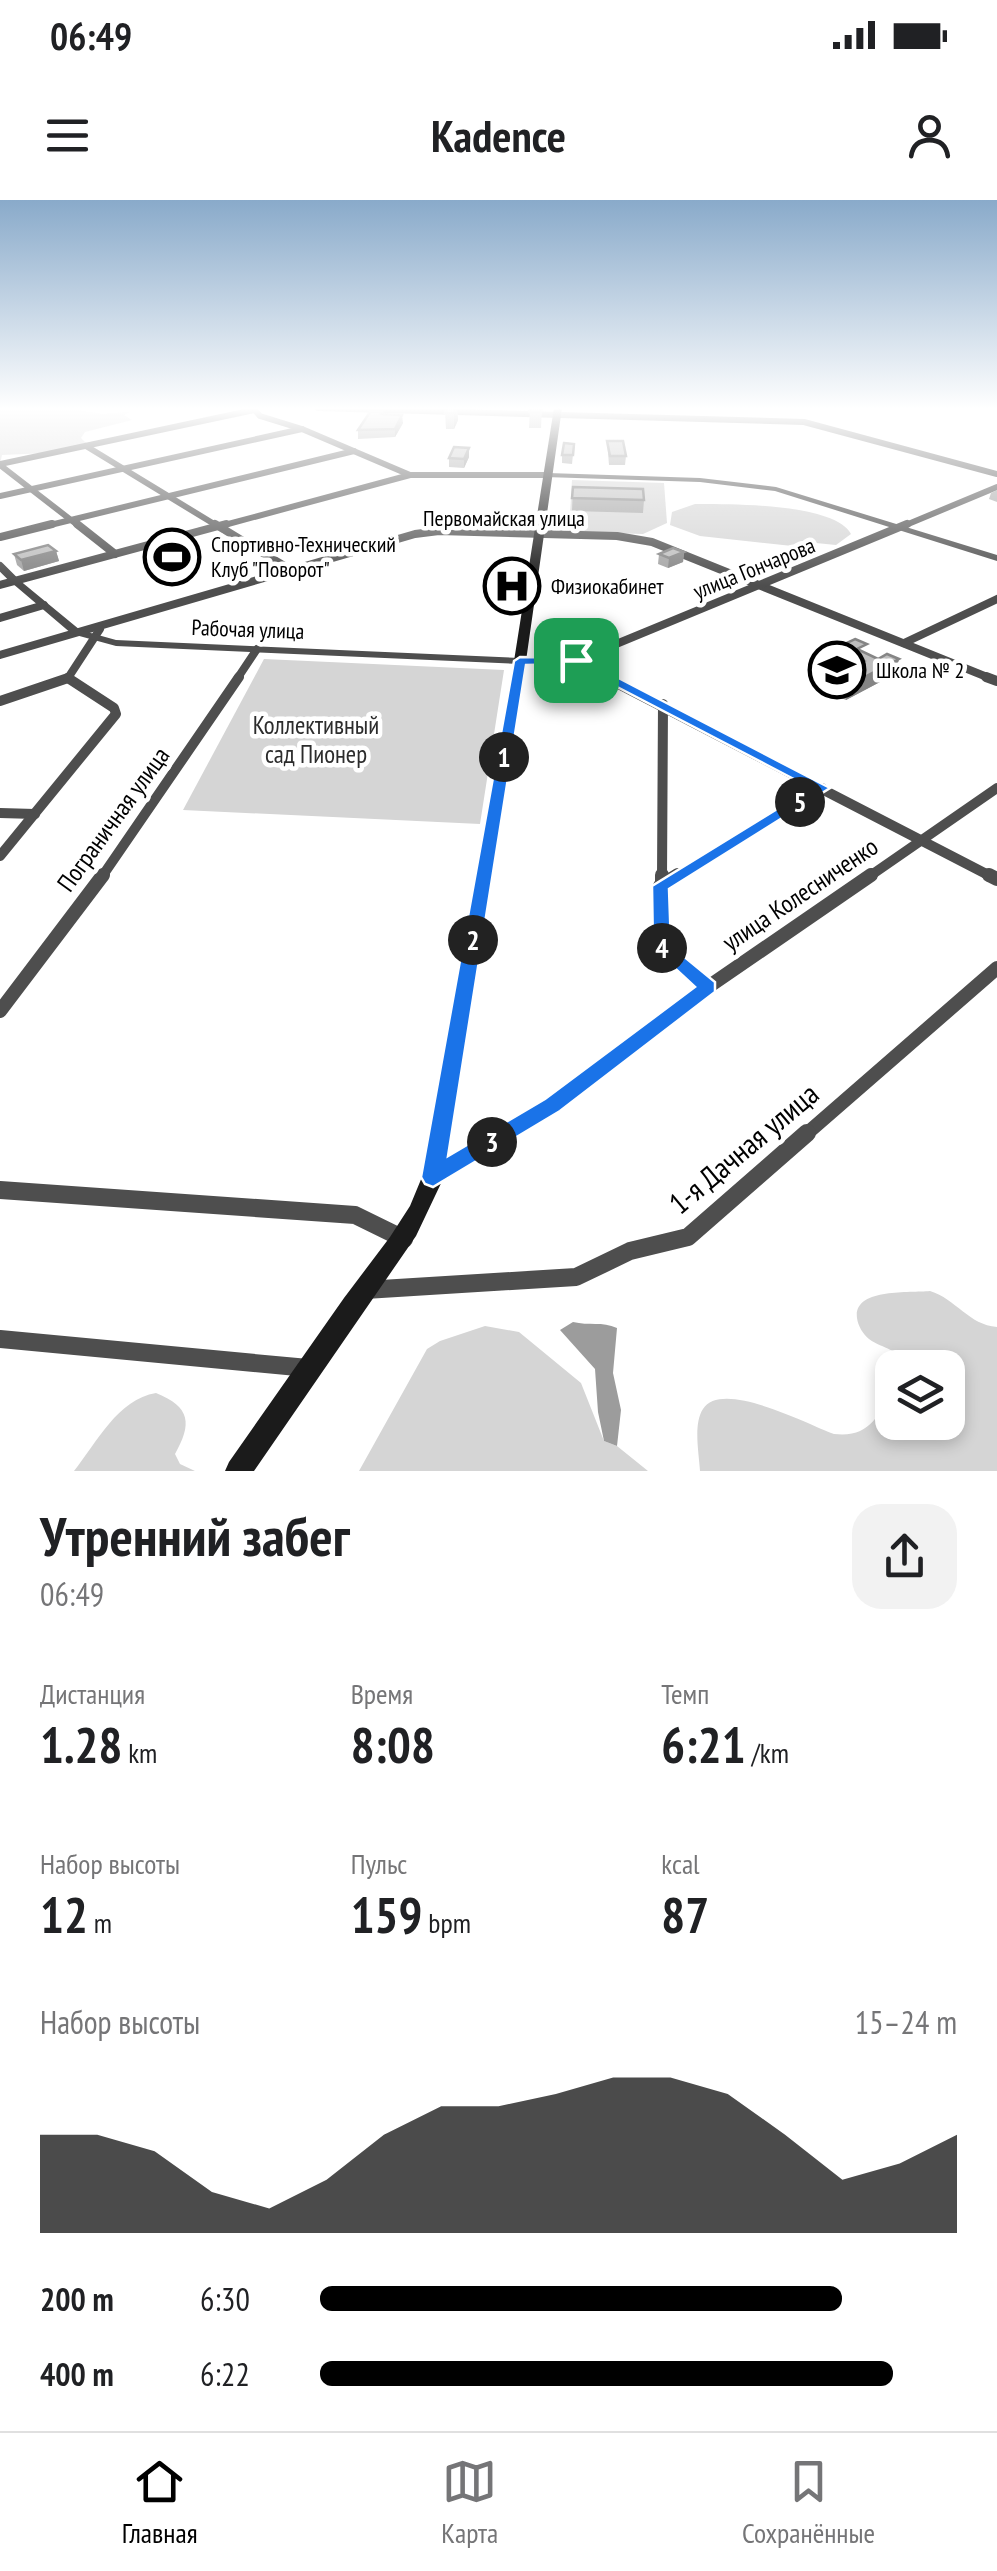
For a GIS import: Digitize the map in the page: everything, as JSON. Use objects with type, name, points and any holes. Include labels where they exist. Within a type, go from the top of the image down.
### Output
[{"type":"main road","points":[[238,1471],[308,1368],[404,1239],[424,1205],[433,1177],[549,467]]},
{"type":"street","points":[[4,467],[115,554]]},
{"type":"street","points":[[120,467],[291,570]]},
{"type":"street","points":[[0,496],[131,467]]},
{"type":"street","points":[[0,537],[287,467]]},
{"type":"street","points":[[392,467],[410,475]]},
{"type":"street","points":[[0,585],[410,475],[755,485],[794,493],[997,558]]},
{"type":"street","name":"улица Гончарова","points":[[520,661],[576,660],[997,487]]},
{"type":"street","name":"Первомайская улица","points":[[97,634],[291,570],[428,532],[539,534],[652,542],[997,681]]},
{"type":"street","name":"Рабочая улица","points":[[0,566],[76,632],[257,649],[520,661]]},
{"type":"street","points":[[904,643],[997,599]]},
{"type":"street","points":[[0,618],[44,606]]},
{"type":"street","points":[[0,656],[76,632]]},
{"type":"street","points":[[0,700],[68,678],[97,634]]},
{"type":"street","name":"Пограничная улица","points":[[0,1012],[138,828],[257,649]]},
{"type":"street","points":[[576,660],[997,880]]},
{"type":"street","points":[[0,856],[116,714],[114,708],[68,678]]},
{"type":"street","points":[[662,704],[662,948],[708,987]]},
{"type":"street","points":[[660,886],[822,788]]},
{"type":"street","name":"улица Колесниченко","points":[[433,1177],[552,1105],[708,987],[997,788]]},
{"type":"street","points":[[0,814],[35,814]]},
{"type":"street","name":"1-я Дачная улица","points":[[364,1290],[576,1276],[630,1251],[688,1237],[997,968]]},
{"type":"street","points":[[0,1190],[355,1215],[404,1239]]},
{"type":"street","points":[[0,1340],[308,1368]]},
{"type":"green space","points":[[572,480],[664,483],[667,523],[643,534],[569,532]]},
{"type":"green space","points":[[695,504],[803,511],[825,516],[851,534],[836,545],[816,543],[811,548],[700,536],[670,525],[672,512]]},
{"type":"green space","name":"Коллективный сад Пионер","points":[[264,659],[504,670],[480,824],[183,810]]},
{"type":"green space","points":[[930,1291],[978,1322],[997,1327],[997,1471],[700,1471],[700,1415],[713,1401],[728,1399],[766,1406],[834,1434],[856,1433],[875,1418],[875,1440],[965,1440],[965,1350],[890,1350],[867,1337],[860,1327],[858,1308],[864,1301]]},
{"type":"green space","points":[[485,1326],[519,1332],[581,1383],[604,1441],[617,1446],[648,1471],[359,1471],[427,1349]]},
{"type":"green space","points":[[156,1393],[182,1411],[186,1425],[175,1454],[180,1464],[195,1471],[74,1471],[119,1413]]},
{"type":"shaded area","points":[[573,1322],[617,1328],[613,1373],[621,1410],[617,1446],[604,1441],[595,1369],[560,1330]]},
{"type":"building","points":[[573,487],[643,489],[644,500],[572,498]]},
{"type":"building","points":[[48,545],[56,551],[21,560],[14,554]]},
{"type":"building","points":[[673,548],[684,552],[669,558],[659,554]]},
{"type":"building","points":[[855,639],[867,644],[857,649],[878,659],[887,654],[899,659],[849,685],[832,677],[864,661],[836,648]]},
{"type":"place","name":"Спортивно-Технический Клуб \"Поворот\"","points":[[172,557]]},
{"type":"place","name":"Физиокабинет","points":[[512,586]]},
{"type":"place","name":"Школа № 2","points":[[837,670]]},
{"type":"route","points":[[576,660],[822,788],[660,886],[662,948],[708,987],[552,1105],[433,1177],[520,661],[576,660]]}]
